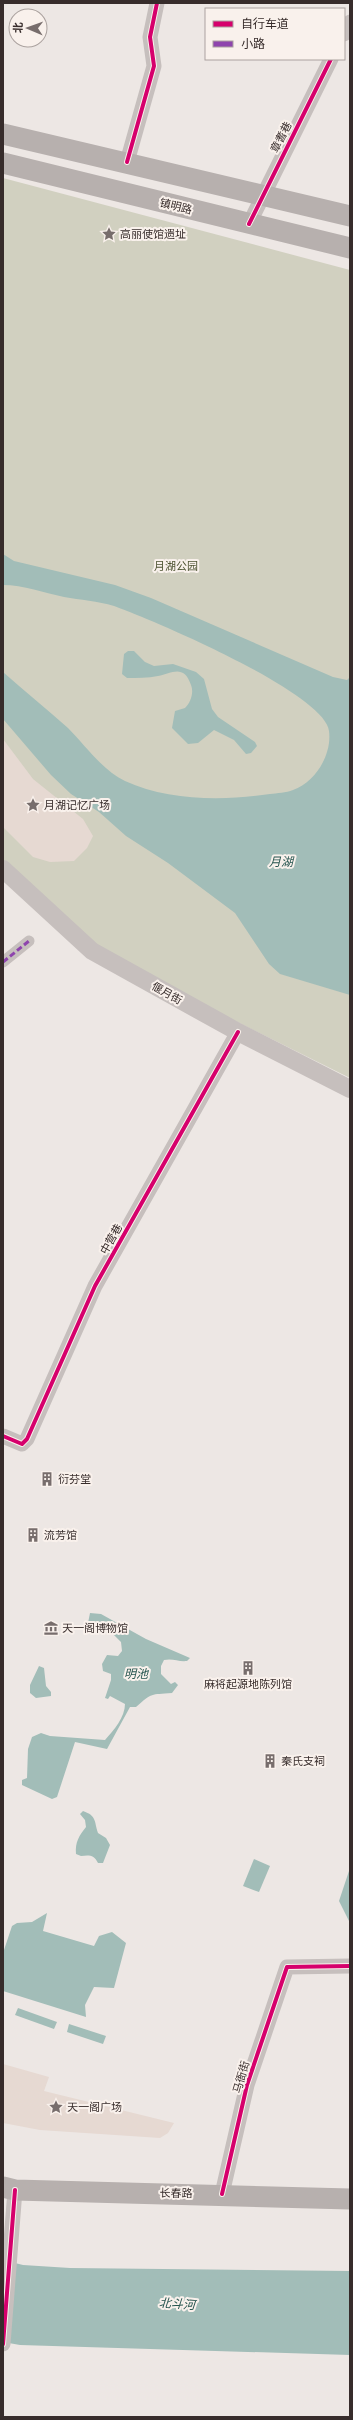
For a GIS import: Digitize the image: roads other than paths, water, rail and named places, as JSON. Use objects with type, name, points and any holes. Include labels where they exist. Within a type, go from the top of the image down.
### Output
[{"type":"main road","points":[[3,134],[128,162],[350,216]]},
{"type":"main road","name":"镇明路","points":[[3,163],[350,248]]},
{"type":"main road","name":"长春路","points":[[9,2188],[350,2199]]},
{"type":"street","points":[[128,162],[154,66],[150,37],[157,3]]},
{"type":"street","points":[[345,32],[350,22]]},
{"type":"street","name":"章耆巷","points":[[248,224],[330,60]]},
{"type":"street","name":"偃月街","points":[[3,869],[92,951],[238,1032],[350,1089]]},
{"type":"street","points":[[3,962],[29,941]]},
{"type":"street","name":"中营巷","points":[[3,1436],[22,1444],[27,1439],[95,1286],[238,1032]]},
{"type":"street","name":"马衙街","points":[[222,2194],[247,2085],[287,1967],[350,1966]]},
{"type":"street","points":[[3,2344],[11,2252],[9,2188]]},
{"type":"water","name":"月湖","points":[[3,554],[14,561],[115,585],[151,598],[333,677],[347,680],[350,677],[350,995],[280,974],[269,964],[235,913],[168,863],[126,836],[99,812],[71,794],[51,775],[3,719],[3,672],[68,728],[101,764],[117,776],[142,788],[178,796],[196,798],[234,798],[284,792],[301,786],[309,781],[321,766],[328,749],[329,731],[320,715],[299,697],[269,678],[197,641],[134,614],[102,603],[64,597],[18,586],[3,585]]},
{"type":"water","points":[[128,651],[134,651],[145,662],[154,666],[173,664],[196,672],[204,679],[212,709],[218,717],[255,742],[257,746],[251,753],[246,754],[234,740],[214,730],[198,743],[188,744],[172,728],[175,711],[185,708],[191,697],[192,688],[188,678],[181,672],[173,672],[154,677],[127,678],[122,674],[124,654]]},
{"type":"water","name":"明池","points":[[90,1613],[101,1614],[146,1639],[190,1658],[187,1661],[170,1659],[164,1660],[161,1666],[161,1674],[171,1684],[175,1682],[178,1685],[172,1693],[152,1695],[136,1707],[130,1707],[107,1749],[75,1742],[57,1797],[52,1799],[22,1785],[22,1780],[27,1778],[28,1749],[32,1737],[41,1733],[50,1736],[105,1740],[118,1723],[125,1709],[125,1704],[110,1696],[108,1699],[105,1698],[111,1680],[111,1674],[103,1671],[102,1664],[107,1655],[118,1656],[122,1651],[121,1642],[109,1630],[106,1633],[90,1634],[87,1628]]},
{"type":"water","points":[[39,1666],[44,1668],[46,1686],[51,1692],[51,1696],[36,1698],[30,1693],[30,1685]]},
{"type":"water","points":[[83,1811],[93,1817],[98,1833],[106,1838],[110,1845],[103,1863],[98,1863],[95,1858],[91,1856],[81,1856],[76,1854],[78,1839],[86,1827],[85,1820],[80,1814]]},
{"type":"water","points":[[254,1859],[270,1866],[259,1892],[243,1886]]},
{"type":"water","points":[[350,1868],[350,1923],[339,1901]]},
{"type":"water","points":[[47,1913],[43,1931],[94,1946],[99,1936],[112,1932],[126,1943],[114,1988],[94,1987],[85,2005],[86,2017],[3,1991],[3,1953],[12,1926],[17,1923],[32,1922]]},
{"type":"water","points":[[18,2008],[57,2022],[54,2029],[15,2015]]},
{"type":"water","points":[[69,2024],[106,2036],[103,2044],[67,2032]]},
{"type":"water","name":"北斗河","points":[[3,2260],[23,2265],[70,2268],[350,2271],[350,2355],[20,2345],[3,2342]]},
{"type":"place","name":"高丽使馆遗址","points":[[109,234]]},
{"type":"place","name":"月湖记忆广场","points":[[33,805]]},
{"type":"place","name":"衍芬堂","points":[[47,1479]]},
{"type":"place","name":"流芳馆","points":[[33,1535]]},
{"type":"place","name":"天一阁博物馆","points":[[51,1628]]},
{"type":"place","name":"麻将起源地陈列馆","points":[[248,1668]]},
{"type":"place","name":"秦氏支祠","points":[[270,1761]]},
{"type":"place","name":"天一阁广场","points":[[56,2107]]},
{"type":"park label","name":"月湖公园","points":[[176,566]]}]
